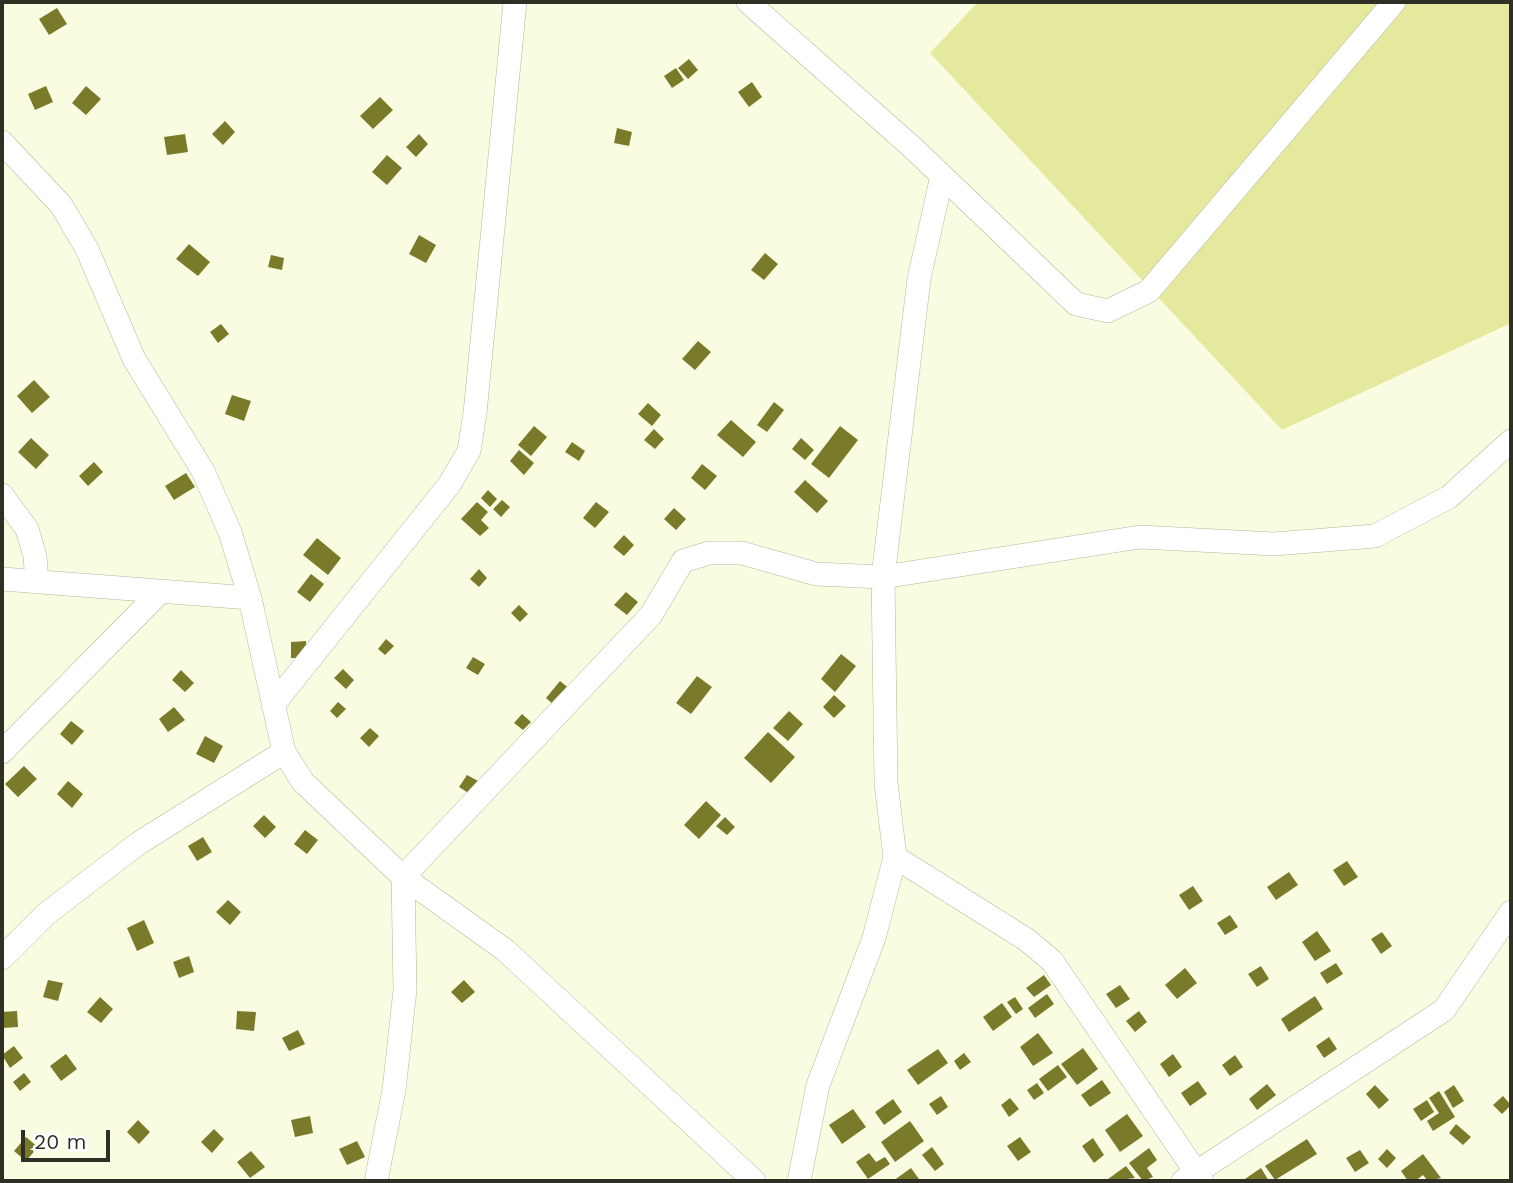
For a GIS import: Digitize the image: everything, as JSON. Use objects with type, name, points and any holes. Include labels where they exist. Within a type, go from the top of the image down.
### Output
[{"type":"street","points":[[273,705],[449,485],[469,451],[515,2]]},
{"type":"street","points":[[748,2],[942,176],[1076,304],[1108,311],[1149,290],[1394,2]]},
{"type":"street","points":[[2,142],[61,205],[87,249],[134,359],[203,471],[230,532],[250,598],[284,752],[303,782],[403,877],[505,950],[754,1181]]},
{"type":"street","points":[[799,1181],[818,1085],[874,938],[895,857],[886,783],[883,577],[919,279],[942,176]]},
{"type":"street","points":[[376,1181],[394,1090],[405,990],[403,877],[651,615],[683,561],[709,553],[742,553],[816,574],[883,577],[1140,537],[1275,544],[1376,536],[1449,497],[1511,441]]},
{"type":"street","points":[[2,495],[27,529],[35,556],[37,582]]},
{"type":"street","points":[[2,579],[250,598]]},
{"type":"street","points":[[2,752],[161,591]]},
{"type":"street","points":[[2,958],[46,914],[139,843],[284,752]]},
{"type":"street","points":[[895,857],[1027,940],[1052,961],[1193,1178],[1444,1010],[1511,912]]},
{"type":"green space","points":[[978,2],[1511,2],[1511,323],[1282,430],[930,53]]},
{"type":"building","points":[[57,8],[67,24],[49,35],[39,19]]},
{"type":"building","points":[[689,59],[698,70],[688,79],[678,68]]},
{"type":"building","points":[[676,68],[684,80],[672,88],[664,76]]},
{"type":"building","points":[[752,82],[762,97],[749,107],[738,92]]},
{"type":"building","points":[[46,86],[53,102],[35,110],[28,94]]},
{"type":"building","points":[[86,86],[101,99],[86,115],[72,103]]},
{"type":"building","points":[[380,97],[393,110],[373,129],[360,116]]},
{"type":"building","points":[[225,121],[235,132],[223,145],[212,134]]},
{"type":"building","points":[[617,128],[632,132],[629,146],[614,143]]},
{"type":"building","points":[[185,134],[188,152],[167,155],[164,137]]},
{"type":"building","points":[[419,134],[428,144],[416,157],[406,147]]},
{"type":"building","points":[[387,155],[402,168],[387,185],[372,172]]},
{"type":"building","points":[[419,235],[436,245],[426,263],[409,254]]},
{"type":"building","points":[[189,244],[210,262],[198,276],[176,259]]},
{"type":"building","points":[[765,253],[778,264],[764,280],[751,270]]},
{"type":"building","points":[[271,255],[284,258],[282,270],[268,267]]},
{"type":"building","points":[[221,324],[229,334],[218,343],[210,332]]},
{"type":"building","points":[[698,341],[711,352],[695,370],[682,359]]},
{"type":"building","points":[[34,380],[50,397],[32,413],[17,396]]},
{"type":"building","points":[[232,395],[251,401],[244,421],[225,414]]},
{"type":"building","points":[[774,402],[784,410],[767,432],[757,425]]},
{"type":"building","points":[[648,403],[661,415],[652,426],[638,414]]},
{"type":"building","points":[[731,420],[756,442],[743,457],[717,435]]},
{"type":"building","points":[[534,426],[547,437],[531,456],[518,445]]},
{"type":"building","points":[[840,426],[858,440],[829,478],[811,464]]},
{"type":"building","points":[[654,429],[664,439],[655,449],[644,440]]},
{"type":"building","points":[[31,438],[49,455],[36,469],[18,452]]},
{"type":"building","points":[[801,438],[814,450],[805,460],[792,449]]},
{"type":"building","points":[[572,442],[585,451],[579,461],[565,452]]},
{"type":"building","points":[[519,450],[534,463],[524,475],[510,461]]},
{"type":"building","points":[[94,462],[103,472],[88,486],[79,476]]},
{"type":"building","points":[[702,464],[717,476],[705,490],[691,478]]},
{"type":"building","points":[[186,473],[195,487],[174,500],[165,486]]},
{"type":"building","points":[[805,480],[828,501],[817,513],[794,492]]},
{"type":"building","points":[[488,490],[497,499],[490,507],[481,498]]},
{"type":"building","points":[[502,500],[510,507],[501,517],[493,509]]},
{"type":"building","points":[[477,502],[488,512],[481,520],[489,528],[480,536],[461,519]]},
{"type":"building","points":[[596,502],[609,512],[595,528],[583,518]]},
{"type":"building","points":[[674,508],[686,519],[676,530],[664,519]]},
{"type":"building","points":[[624,535],[634,545],[624,556],[613,547]]},
{"type":"building","points":[[317,538],[341,558],[328,575],[303,555]]},
{"type":"building","points":[[479,569],[487,578],[479,587],[470,579]]},
{"type":"building","points":[[311,574],[324,584],[310,602],[297,592]]},
{"type":"building","points":[[626,592],[638,602],[627,615],[614,605]]},
{"type":"building","points":[[519,605],[528,614],[520,622],[511,613]]},
{"type":"building","points":[[386,639],[394,646],[385,655],[378,649]]},
{"type":"building","points":[[306,641],[306,658],[291,658],[291,642]]},
{"type":"building","points":[[841,654],[856,666],[835,692],[821,679]]},
{"type":"building","points":[[473,657],[485,664],[478,675],[466,668]]},
{"type":"building","points":[[343,669],[354,680],[346,689],[334,678]]},
{"type":"building","points":[[181,670],[194,683],[185,692],[172,680]]},
{"type":"building","points":[[697,676],[712,687],[691,714],[676,703]]},
{"type":"building","points":[[560,681],[571,690],[556,707],[546,698]]},
{"type":"building","points":[[834,695],[846,706],[834,718],[823,707]]},
{"type":"building","points":[[338,702],[346,709],[337,718],[330,711]]},
{"type":"building","points":[[174,707],[185,720],[168,732],[159,719]]},
{"type":"building","points":[[789,711],[803,724],[788,741],[773,728]]},
{"type":"building","points":[[522,714],[531,722],[523,730],[514,723]]},
{"type":"building","points":[[71,721],[84,731],[72,745],[60,734]]},
{"type":"building","points":[[370,728],[379,736],[369,747],[360,738]]},
{"type":"building","points":[[768,732],[795,757],[771,783],[744,758]]},
{"type":"building","points":[[205,736],[223,746],[214,763],[196,754]]},
{"type":"building","points":[[24,766],[37,779],[18,797],[5,784]]},
{"type":"building","points":[[467,775],[478,781],[470,794],[459,787]]},
{"type":"building","points":[[68,781],[83,794],[72,808],[57,794]]},
{"type":"building","points":[[706,801],[721,815],[699,839],[684,825]]},
{"type":"building","points":[[264,815],[276,827],[265,838],[253,826]]},
{"type":"building","points":[[725,817],[735,827],[727,835],[716,826]]},
{"type":"building","points":[[305,830],[318,840],[307,854],[294,844]]},
{"type":"building","points":[[203,837],[212,852],[197,861],[188,846]]},
{"type":"building","points":[[1347,861],[1358,877],[1344,886],[1333,870]]},
{"type":"building","points":[[1289,872],[1298,885],[1276,900],[1267,887]]},
{"type":"building","points":[[1193,886],[1203,901],[1189,910],[1179,895]]},
{"type":"building","points":[[228,900],[241,912],[230,925],[216,912]]},
{"type":"building","points":[[1230,915],[1238,927],[1225,935],[1217,923]]},
{"type":"building","points":[[144,920],[154,943],[137,951],[127,928]]},
{"type":"building","points":[[1317,931],[1331,951],[1315,961],[1302,942]]},
{"type":"building","points":[[1382,932],[1392,946],[1381,954],[1371,939]]},
{"type":"building","points":[[189,956],[194,972],[179,978],[173,962]]},
{"type":"building","points":[[1336,963],[1343,974],[1327,984],[1320,973]]},
{"type":"building","points":[[1261,966],[1269,979],[1257,987],[1248,974]]},
{"type":"building","points":[[1185,968],[1197,983],[1177,999],[1165,985]]},
{"type":"building","points":[[1044,975],[1051,985],[1034,997],[1026,988]]},
{"type":"building","points":[[48,980],[63,983],[58,1001],[43,997]]},
{"type":"building","points":[[464,980],[475,992],[462,1003],[451,992]]},
{"type":"building","points":[[1120,985],[1130,999],[1116,1008],[1106,994]]},
{"type":"building","points":[[1047,994],[1054,1004],[1035,1018],[1028,1008]]},
{"type":"building","points":[[1315,996],[1323,1009],[1289,1032],[1281,1019]]},
{"type":"building","points":[[100,997],[113,1009],[101,1023],[87,1012]]},
{"type":"building","points":[[1015,997],[1023,1009],[1016,1014],[1007,1002]]},
{"type":"building","points":[[1002,1003],[1012,1017],[993,1031],[983,1017]]},
{"type":"building","points":[[17,1011],[18,1027],[2,1028],[2,1012]]},
{"type":"building","points":[[237,1011],[256,1012],[254,1031],[236,1029]]},
{"type":"building","points":[[1139,1011],[1147,1022],[1135,1032],[1126,1021]]},
{"type":"building","points":[[298,1030],[305,1044],[289,1051],[282,1038]]},
{"type":"building","points":[[1038,1033],[1053,1053],[1033,1066],[1020,1047]]},
{"type":"building","points":[[1329,1037],[1337,1049],[1324,1058],[1316,1046]]},
{"type":"building","points":[[14,1046],[23,1058],[10,1068],[2,1055]]},
{"type":"building","points":[[1083,1048],[1098,1069],[1077,1085],[1061,1064]]},
{"type":"building","points":[[938,1049],[948,1063],[918,1085],[907,1070]]},
{"type":"building","points":[[964,1053],[971,1062],[960,1070],[954,1061]]},
{"type":"building","points":[[66,1054],[77,1069],[61,1081],[50,1066]]},
{"type":"building","points":[[1173,1054],[1182,1067],[1169,1077],[1160,1064]]},
{"type":"building","points":[[1235,1055],[1243,1067],[1230,1076],[1222,1065]]},
{"type":"building","points":[[1058,1065],[1067,1077],[1048,1091],[1039,1079]]},
{"type":"building","points":[[24,1073],[31,1082],[20,1091],[13,1082]]},
{"type":"building","points":[[1102,1080],[1111,1093],[1090,1107],[1081,1095]]},
{"type":"building","points":[[1198,1081],[1207,1094],[1190,1106],[1181,1093]]},
{"type":"building","points":[[1037,1083],[1044,1093],[1034,1100],[1027,1090]]},
{"type":"building","points":[[1267,1084],[1276,1095],[1257,1110],[1249,1099]]},
{"type":"building","points":[[1375,1085],[1389,1100],[1379,1109],[1366,1094]]},
{"type":"building","points":[[1454,1085],[1464,1101],[1453,1108],[1444,1092]]},
{"type":"building","points":[[1439,1091],[1455,1117],[1433,1131],[1427,1121],[1439,1113],[1429,1098]]},
{"type":"building","points":[[941,1096],[948,1107],[937,1115],[929,1104]]},
{"type":"building","points":[[1503,1096],[1511,1105],[1502,1114],[1493,1105]]},
{"type":"building","points":[[1010,1098],[1019,1109],[1009,1117],[1001,1105]]},
{"type":"building","points":[[893,1099],[902,1112],[884,1125],[875,1112]]},
{"type":"building","points":[[1427,1100],[1434,1112],[1421,1121],[1413,1109]]},
{"type":"building","points":[[853,1109],[866,1127],[842,1144],[829,1125]]},
{"type":"building","points":[[1127,1114],[1143,1136],[1120,1152],[1105,1130]]},
{"type":"building","points":[[310,1116],[313,1133],[295,1137],[291,1120]]},
{"type":"building","points":[[138,1120],[150,1132],[139,1144],[127,1132]]},
{"type":"building","points":[[910,1121],[924,1141],[895,1162],[881,1142]]},
{"type":"building","points":[[1456,1124],[1471,1137],[1463,1145],[1449,1133]]},
{"type":"building","points":[[214,1129],[224,1139],[212,1153],[201,1142]]},
{"type":"building","points":[[26,1137],[38,1147],[26,1161],[14,1151]]},
{"type":"building","points":[[1020,1137],[1031,1152],[1018,1161],[1007,1146]]},
{"type":"building","points":[[1093,1138],[1104,1155],[1094,1163],[1082,1146]]},
{"type":"building","points":[[1307,1139],[1317,1154],[1275,1180],[1265,1166]]},
{"type":"building","points":[[357,1141],[365,1157],[347,1165],[339,1149]]},
{"type":"building","points":[[932,1147],[944,1164],[935,1171],[922,1155]]},
{"type":"building","points":[[1149,1148],[1157,1160],[1147,1168],[1153,1177],[1143,1181],[1129,1163]]},
{"type":"building","points":[[1387,1149],[1396,1158],[1387,1168],[1378,1159]]},
{"type":"building","points":[[1360,1150],[1369,1163],[1355,1172],[1346,1158]]},
{"type":"building","points":[[251,1151],[265,1167],[250,1178],[237,1162]]},
{"type":"building","points":[[869,1153],[876,1162],[885,1157],[890,1164],[868,1179],[856,1162]]},
{"type":"building","points":[[1423,1154],[1441,1178],[1428,1181],[1423,1175],[1415,1181],[1408,1181],[1401,1171]]},
{"type":"building","points":[[1126,1166],[1135,1178],[1108,1179]]},
{"type":"building","points":[[911,1168],[919,1179],[893,1181]]},
{"type":"building","points":[[1261,1168],[1269,1181],[1242,1181]]}]
